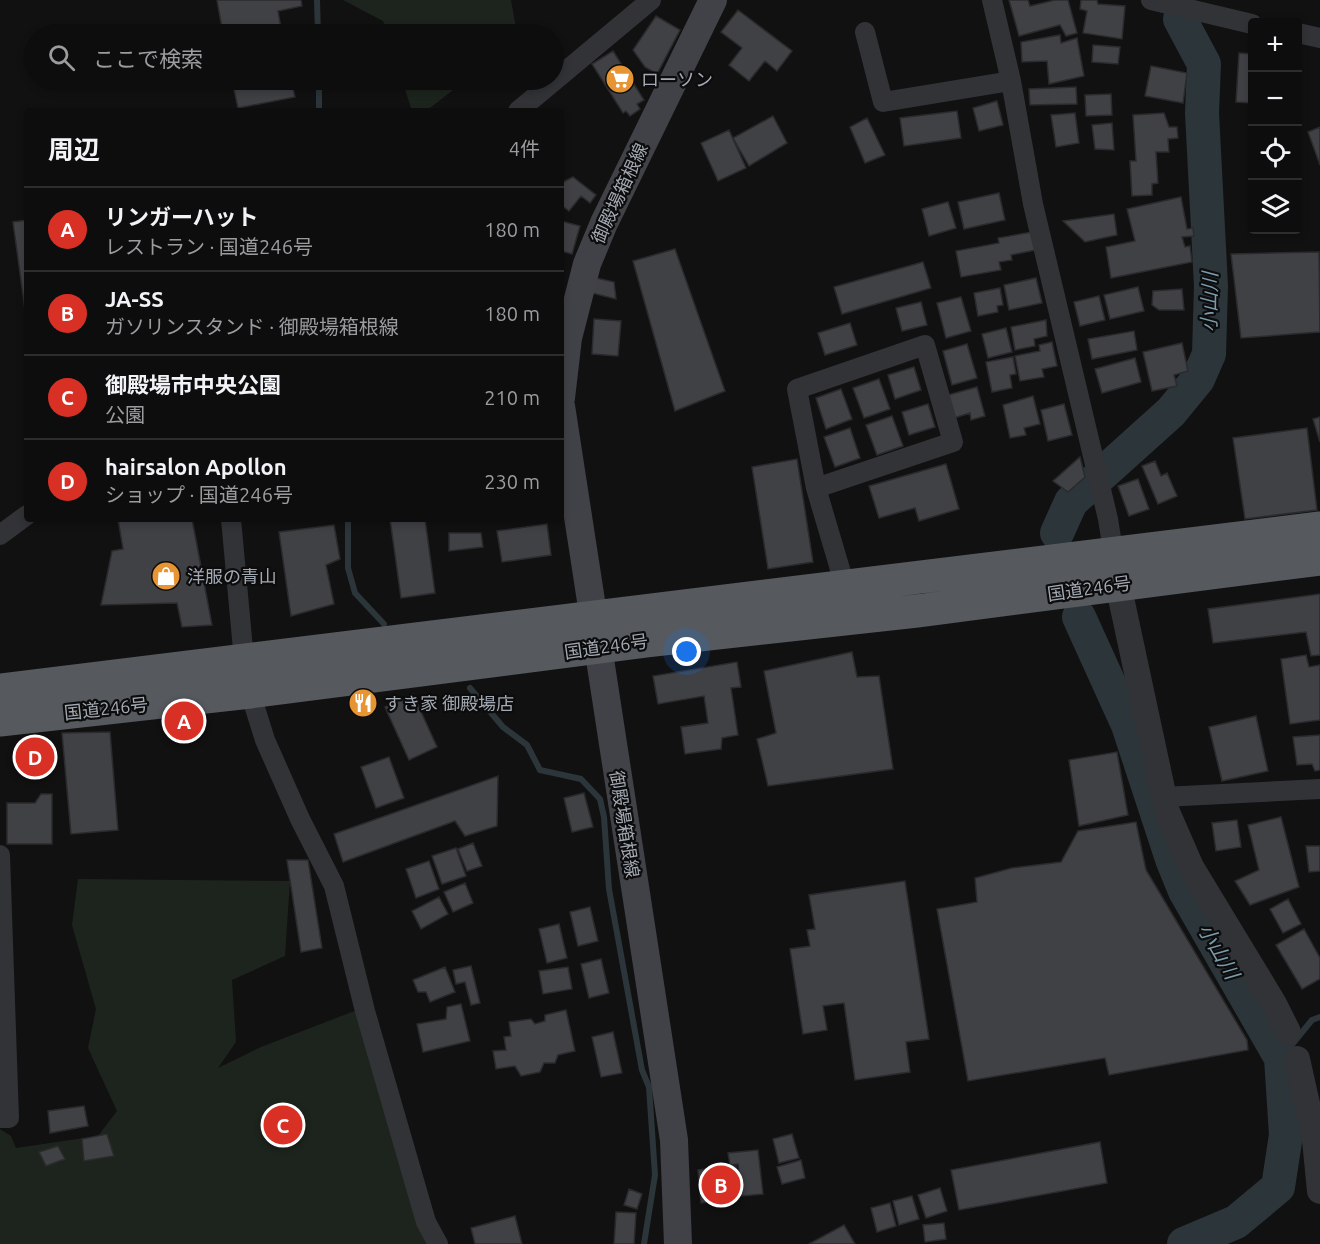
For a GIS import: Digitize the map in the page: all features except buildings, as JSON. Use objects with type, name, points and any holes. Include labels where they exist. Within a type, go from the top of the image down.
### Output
[{"type":"highway","name":"国道246号","points":[[0,690],[244,660],[595,634],[1116,568],[1320,528]]},
{"type":"highway","name":"国道246号","points":[[0,720],[250,692],[595,634],[845,586],[1116,568],[1320,559]]},
{"type":"main road","name":"御殿場箱根線","points":[[564,372],[568,338],[587,264],[604,223],[712,0]]},
{"type":"main road","name":"御殿場箱根線","points":[[564,426],[674,1140],[678,1244]]},
{"type":"street","points":[[564,73],[651,0]]},
{"type":"street","points":[[992,0],[1011,81],[1033,204],[1100,485],[1163,797],[1191,867],[1274,1004],[1288,1032],[1318,1140],[1320,1191]]},
{"type":"street","points":[[1151,0],[1248,23]]},
{"type":"street","points":[[865,32],[883,102],[1011,81]]},
{"type":"street","points":[[1302,34],[1320,38]]},
{"type":"street","points":[[522,108],[543,90]]},
{"type":"street","points":[[816,488],[953,442],[925,345],[797,389],[816,488],[845,586]]},
{"type":"street","points":[[0,535],[24,517]]},
{"type":"street","points":[[231,522],[244,660]]},
{"type":"street","points":[[250,692],[266,740],[300,819],[334,886],[365,1011],[426,1222],[438,1244]]},
{"type":"street","points":[[1163,797],[1320,789]]},
{"type":"street","points":[[0,855],[9,1118],[0,1118]]},
{"type":"shaded area","points":[[343,0],[511,0],[515,24],[384,24],[383,21]]},
{"type":"shaded area","points":[[405,90],[453,90],[430,108],[411,108]]},
{"type":"shaded area","points":[[78,879],[290,881],[285,956],[232,980],[236,1042],[218,1068],[261,1047],[357,1010],[429,1244],[0,1244],[0,1129],[11,1136],[16,1148],[98,1136],[117,1111],[88,1048],[96,1009],[72,925]]},
{"type":"waterway","points":[[317,0],[318,24]]},
{"type":"waterway","name":"小山川","points":[[1057,533],[1071,502],[1171,412],[1198,379],[1209,354],[1211,286],[1202,113],[1204,64],[1180,19]]},
{"type":"waterway","points":[[319,90],[319,108]]},
{"type":"waterway","points":[[348,522],[348,568],[355,593],[384,624]]},
{"type":"waterway","name":"小山川","points":[[1079,617],[1128,725],[1172,859],[1185,891],[1281,1058],[1286,1135],[1278,1187],[1236,1222],[1184,1244]]},
{"type":"waterway","points":[[470,688],[503,727],[527,745],[540,770],[581,779],[600,799],[604,817],[609,889],[642,1070],[649,1087],[655,1175],[644,1244]]},
{"type":"waterway","points":[[1281,1058],[1312,1020],[1320,1017]]},
{"type":"place","name":"ローソン","points":[[620,79]]},
{"type":"place","name":"洋服の青山","points":[[166,576]]},
{"type":"place","name":"すき家 御殿場店","points":[[363,703]]},
{"type":"place","name":"リンガーハット","points":[[184,721]]},
{"type":"place","name":"hairsalon Apollon","points":[[35,757]]},
{"type":"place","name":"御殿場市中央公園","points":[[283,1125]]},
{"type":"place","name":"JA-SS","points":[[721,1185]]}]
